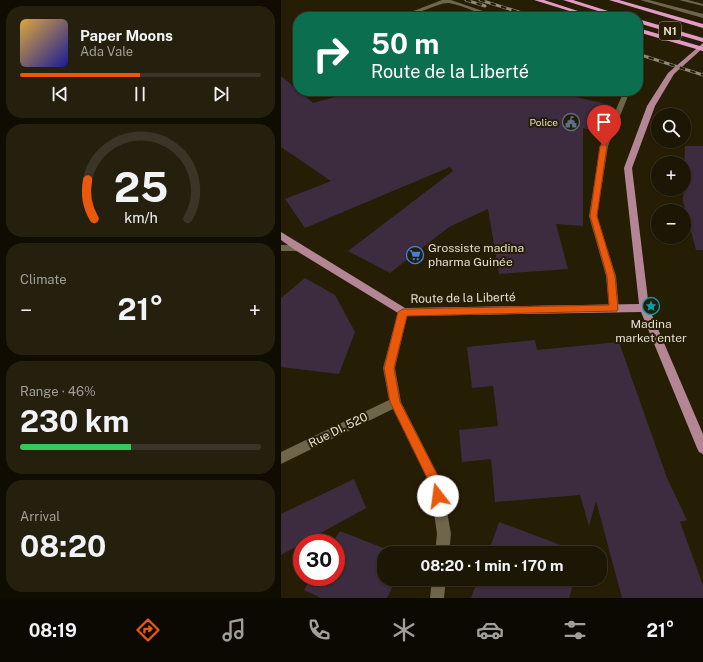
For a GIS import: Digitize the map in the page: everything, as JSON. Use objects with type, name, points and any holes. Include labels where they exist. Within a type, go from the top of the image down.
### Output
[{"type":"highway","points":[[537,0],[577,12]]},
{"type":"highway","points":[[566,0],[607,12]]},
{"type":"highway","name":"N1","points":[[612,0],[703,26]]},
{"type":"highway","name":"N1","points":[[643,22],[703,40]]},
{"type":"highway","points":[[643,31],[702,47]]},
{"type":"main road","points":[[702,47],[671,73],[651,106],[628,168],[643,308],[703,448]]},
{"type":"main road","name":"Route de la Liberté","points":[[281,235],[298,248],[403,312],[643,308]]},
{"type":"street","points":[[414,12],[446,0],[482,12]]},
{"type":"street","points":[[643,0],[703,16]]},
{"type":"street","points":[[682,0],[702,4],[694,14]]},
{"type":"street","points":[[614,309],[611,276],[593,216],[604,146],[625,96]]},
{"type":"street","points":[[281,248],[298,248]]},
{"type":"street","points":[[403,312],[389,368],[395,402],[436,484],[444,534],[443,546]]},
{"type":"street","name":"Rue DI. 520","points":[[281,458],[395,402]]},
{"type":"street","points":[[437,598],[438,586]]},
{"type":"building","points":[[281,76],[293,86],[293,96],[305,96],[313,103],[339,96],[571,96],[611,105],[595,131],[583,128],[583,226],[556,224],[568,269],[499,274],[488,209],[449,227],[390,273],[348,251],[453,171],[450,167],[305,228],[285,199],[331,181],[281,147]]},
{"type":"building","points":[[691,146],[703,146],[703,250],[696,250],[691,231],[691,204],[684,204],[683,201],[683,196],[691,196],[691,156],[685,156],[685,148],[691,148]]},
{"type":"building","points":[[305,278],[335,295],[355,332],[339,374],[281,367],[281,298]]},
{"type":"building","points":[[535,340],[537,350],[619,342],[667,478],[687,520],[680,522],[703,585],[703,598],[622,598],[596,501],[589,526],[580,495],[495,502],[491,459],[462,462],[459,430],[498,426],[493,386],[472,388],[467,347]]},
{"type":"building","points":[[354,479],[366,508],[319,534],[293,534],[293,548],[281,555],[281,514]]},
{"type":"building","points":[[499,522],[563,546],[490,546]]},
{"type":"building","points":[[340,531],[378,546],[377,586],[393,586],[387,598],[321,598],[304,590],[306,586],[345,586],[345,534],[338,534]]},
{"type":"building","points":[[475,586],[573,586],[569,598],[471,598]]},
{"type":"railway","points":[[466,0],[485,6]]},
{"type":"railway","points":[[480,0],[519,12]]},
{"type":"railway","points":[[643,56],[703,75]]},
{"type":"place","name":"Police","points":[[571,122]]},
{"type":"place","name":"Grossiste madina pharma Guinée","points":[[415,255]]},
{"type":"place","name":"Madina market enter","points":[[651,306]]},
{"type":"route","points":[[438,496],[436,484],[395,402],[389,368],[403,312],[614,309],[611,276],[593,216],[604,146]]}]
